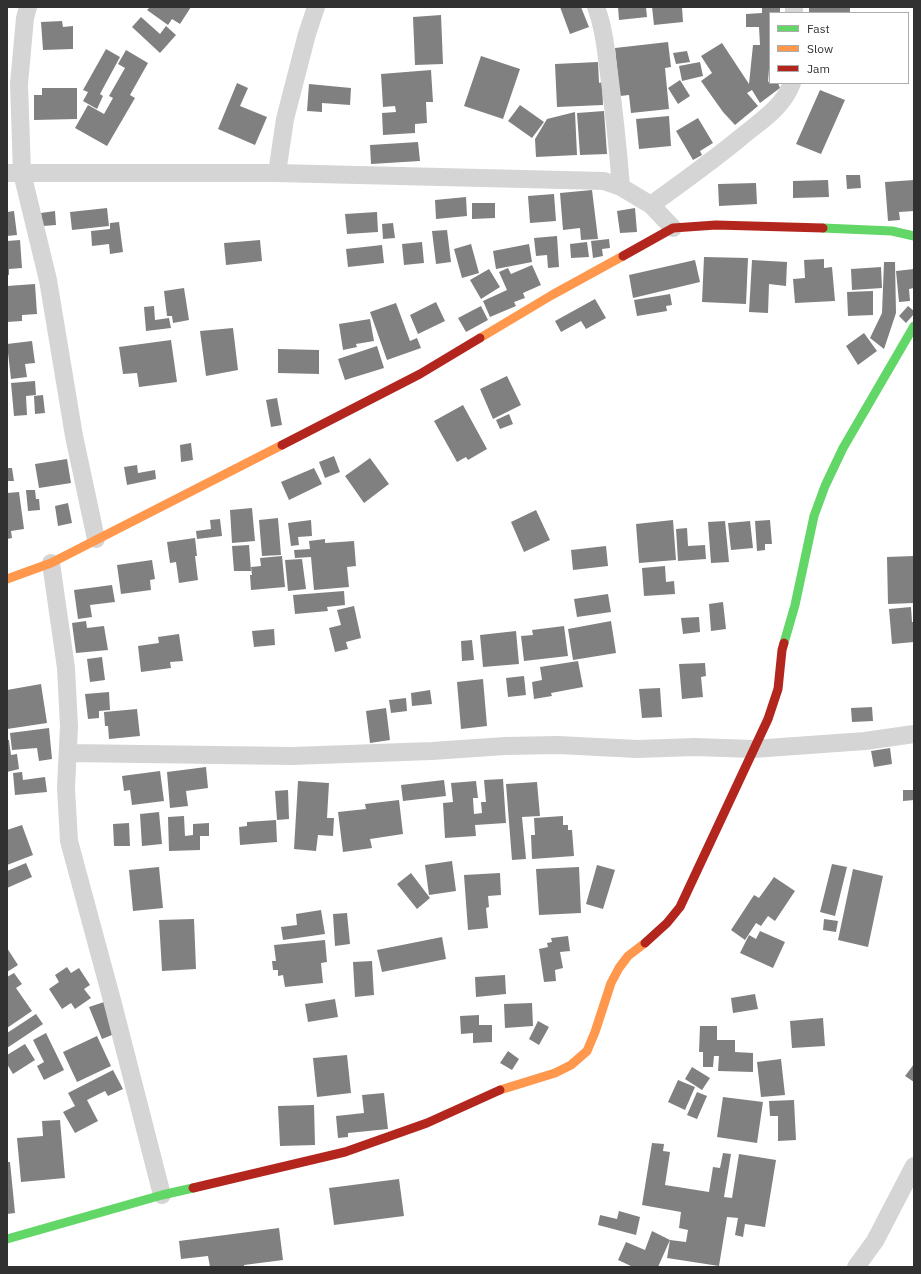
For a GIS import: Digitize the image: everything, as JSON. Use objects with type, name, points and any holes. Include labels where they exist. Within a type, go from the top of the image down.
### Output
[{"type":"street","points":[[28,7],[25,18],[19,84],[15,173],[48,280],[74,436],[96,539]]},
{"type":"street","points":[[277,173],[285,119],[307,34],[316,7]]},
{"type":"street","points":[[596,7],[605,43],[616,123],[621,187]]},
{"type":"street","points":[[651,205],[699,171],[774,110],[786,95],[792,84]]},
{"type":"street","points":[[15,173],[277,173],[604,181],[621,187],[651,205],[673,228]]},
{"type":"street","points":[[7,579],[51,563],[420,374],[552,295],[673,228],[716,225],[820,228],[892,232],[914,236]]},
{"type":"street","points":[[7,1239],[162,1195],[345,1152],[427,1123],[506,1087],[555,1072],[571,1065],[587,1051],[611,984],[619,968],[628,956],[667,923],[680,907],[768,719],[778,689],[782,650],[795,605],[814,516],[825,486],[844,448],[914,326]]},
{"type":"street","points":[[51,563],[66,668],[69,726],[66,788],[69,841],[162,1195]]},
{"type":"street","points":[[68,753],[292,756],[558,745],[637,749],[695,747],[753,750],[865,741],[914,734]]},
{"type":"street","points":[[856,1267],[875,1241],[914,1166]]},
{"type":"building","points":[[150,7],[191,7],[180,24],[172,19],[168,25],[147,10]]},
{"type":"building","points":[[560,7],[581,7],[589,27],[570,34]]},
{"type":"building","points":[[618,7],[646,7],[647,17],[619,20]]},
{"type":"building","points":[[652,7],[682,7],[683,22],[654,25]]},
{"type":"building","points":[[762,7],[780,7],[780,12],[769,12],[768,82],[769,84],[778,84],[780,88],[760,103],[752,90],[747,93],[758,106],[735,125],[723,112],[701,81],[712,73],[701,56],[722,43],[749,84],[753,45],[760,45],[759,27],[746,27],[746,14],[762,13]]},
{"type":"building","points":[[809,7],[850,7],[850,12],[809,12]]},
{"type":"building","points":[[441,15],[443,64],[415,65],[413,17]]},
{"type":"building","points":[[141,17],[160,34],[166,26],[176,35],[160,53],[132,27]]},
{"type":"building","points":[[62,21],[63,27],[73,26],[73,49],[43,50],[41,22]]},
{"type":"building","points":[[668,42],[671,67],[665,68],[669,109],[631,113],[629,95],[620,96],[615,48]]},
{"type":"building","points":[[106,49],[120,57],[100,94],[103,96],[97,109],[83,101],[88,92],[83,90]]},
{"type":"building","points":[[126,50],[148,63],[130,95],[135,98],[107,146],[75,128],[88,105],[104,114],[113,98],[109,96],[125,68],[118,64]]},
{"type":"building","points":[[687,51],[690,62],[676,64],[673,53]]},
{"type":"building","points":[[481,56],[520,69],[503,119],[464,106]]},
{"type":"building","points":[[598,62],[599,83],[602,82],[603,105],[557,107],[555,64]]},
{"type":"building","points":[[700,62],[703,76],[682,81],[679,66]]},
{"type":"building","points":[[431,70],[433,102],[426,102],[427,123],[415,124],[415,133],[383,135],[382,113],[396,112],[395,106],[383,107],[381,74]]},
{"type":"building","points":[[680,80],[690,96],[678,104],[668,88]]},
{"type":"building","points":[[237,83],[248,88],[240,106],[267,117],[255,145],[218,129]]},
{"type":"building","points":[[309,84],[351,88],[350,105],[322,103],[322,112],[307,111]]},
{"type":"building","points":[[42,88],[77,88],[77,119],[34,120],[34,95],[42,95]]},
{"type":"building","points":[[820,90],[845,100],[821,154],[796,144]]},
{"type":"building","points":[[520,105],[544,122],[532,138],[508,121]]},
{"type":"building","points":[[604,111],[607,154],[580,155],[577,113]]},
{"type":"building","points":[[575,112],[577,155],[536,157],[535,139],[547,119]]},
{"type":"building","points":[[669,116],[671,146],[639,149],[636,119]]},
{"type":"building","points":[[698,118],[713,143],[700,151],[702,155],[693,160],[676,131]]},
{"type":"building","points":[[418,142],[420,161],[371,164],[370,145]]},
{"type":"building","points":[[846,175],[860,175],[861,188],[847,189]]},
{"type":"building","points":[[828,180],[829,197],[793,198],[793,181]]},
{"type":"building","points":[[914,180],[914,211],[899,212],[900,220],[888,221],[885,182]]},
{"type":"building","points":[[756,183],[757,204],[719,206],[718,184]]},
{"type":"building","points":[[592,190],[598,239],[581,240],[580,228],[563,230],[560,193]]},
{"type":"building","points":[[554,194],[556,221],[530,223],[528,196]]},
{"type":"building","points":[[466,197],[467,216],[436,219],[435,200]]},
{"type":"building","points":[[472,203],[495,203],[495,218],[472,219]]},
{"type":"building","points":[[107,208],[109,226],[72,230],[70,212]]},
{"type":"building","points":[[635,208],[637,232],[620,233],[617,211]]},
{"type":"building","points":[[14,211],[17,235],[7,236],[7,212]]},
{"type":"building","points":[[55,211],[56,225],[43,226],[41,213]]},
{"type":"building","points":[[377,212],[378,232],[347,234],[345,214]]},
{"type":"building","points":[[119,222],[123,252],[110,254],[109,244],[92,246],[91,231],[110,229],[110,223]]},
{"type":"building","points":[[393,223],[395,238],[383,239],[382,224]]},
{"type":"building","points":[[447,230],[451,262],[436,264],[432,231]]},
{"type":"building","points":[[557,236],[559,267],[548,268],[547,255],[536,256],[534,238]]},
{"type":"building","points":[[609,239],[610,248],[602,249],[603,256],[593,258],[591,241]]},
{"type":"building","points":[[20,240],[22,268],[9,269],[9,275],[7,275],[7,241]]},
{"type":"building","points":[[260,240],[262,261],[226,265],[224,243]]},
{"type":"building","points":[[422,242],[424,263],[404,265],[402,244]]},
{"type":"building","points":[[587,242],[589,257],[571,258],[570,244]]},
{"type":"building","points":[[471,244],[479,273],[462,278],[454,249]]},
{"type":"building","points":[[529,244],[532,262],[496,269],[493,251]]},
{"type":"building","points":[[382,245],[384,263],[348,267],[346,249]]},
{"type":"building","points":[[704,257],[748,258],[746,304],[702,302]]},
{"type":"building","points":[[824,259],[824,268],[832,267],[835,301],[795,303],[793,279],[805,278],[804,260]]},
{"type":"building","points":[[695,260],[700,282],[633,298],[629,275]]},
{"type":"building","points":[[752,260],[787,262],[786,286],[769,284],[768,313],[749,312]]},
{"type":"building","points":[[884,262],[895,262],[896,313],[884,349],[870,338],[882,313]]},
{"type":"building","points":[[532,265],[541,285],[523,293],[525,298],[514,302],[516,306],[490,317],[483,301],[507,290],[499,272],[508,268],[511,274]]},
{"type":"building","points":[[881,267],[882,288],[852,290],[851,269]]},
{"type":"building","points":[[489,269],[500,287],[481,299],[470,280]]},
{"type":"building","points":[[914,269],[914,288],[909,289],[910,301],[899,302],[896,271]]},
{"type":"building","points":[[35,284],[37,314],[22,315],[22,321],[7,322],[7,286]]},
{"type":"building","points":[[184,288],[189,320],[173,323],[172,316],[167,316],[164,291]]},
{"type":"building","points":[[873,291],[873,315],[848,316],[847,292]]},
{"type":"building","points":[[670,294],[672,305],[666,306],[667,311],[637,316],[634,300]]},
{"type":"building","points":[[595,299],[606,318],[586,329],[581,321],[561,332],[555,321]]},
{"type":"building","points":[[436,302],[445,321],[418,334],[410,315]]},
{"type":"building","points":[[396,303],[410,341],[417,338],[421,348],[387,360],[370,312]]},
{"type":"building","points":[[154,306],[155,320],[169,318],[171,328],[146,331],[144,307]]},
{"type":"building","points":[[481,306],[488,320],[466,332],[458,318]]},
{"type":"building","points":[[908,306],[914,311],[914,314],[906,323],[899,316]]},
{"type":"building","points":[[370,319],[374,341],[356,344],[357,347],[343,350],[339,324]]},
{"type":"building","points":[[233,328],[238,370],[206,376],[200,331]]},
{"type":"building","points":[[864,333],[877,351],[858,365],[846,346]]},
{"type":"building","points":[[171,340],[177,382],[139,387],[137,373],[123,374],[119,347]]},
{"type":"building","points":[[32,341],[35,363],[25,364],[27,377],[11,379],[7,344]]},
{"type":"building","points":[[377,346],[384,368],[345,380],[338,359]]},
{"type":"building","points":[[278,349],[319,350],[319,374],[278,373]]},
{"type":"building","points":[[507,376],[521,405],[493,419],[480,389]]},
{"type":"building","points":[[35,381],[36,395],[26,396],[27,415],[14,416],[11,383]]},
{"type":"building","points":[[43,395],[45,413],[35,414],[34,396]]},
{"type":"building","points":[[277,398],[282,425],[271,427],[266,400]]},
{"type":"building","points":[[463,405],[487,449],[468,460],[466,457],[457,462],[434,421]]},
{"type":"building","points":[[509,414],[513,424],[500,429],[496,420]]},
{"type":"building","points":[[191,443],[193,460],[181,462],[180,445]]},
{"type":"building","points":[[334,456],[340,472],[325,478],[319,462]]},
{"type":"building","points":[[370,458],[389,484],[364,503],[345,476]]},
{"type":"building","points":[[67,459],[71,483],[39,488],[35,464]]},
{"type":"building","points":[[137,465],[138,473],[155,470],[156,479],[127,485],[124,467]]},
{"type":"building","points":[[7,468],[12,468],[14,481],[7,481]]},
{"type":"building","points":[[314,468],[322,484],[289,500],[281,482]]},
{"type":"building","points":[[26,490],[35,490],[36,499],[39,499],[40,510],[28,511]]},
{"type":"building","points":[[19,492],[24,529],[11,531],[12,538],[7,539],[7,493]]},
{"type":"building","points":[[68,503],[72,523],[58,526],[55,506]]},
{"type":"building","points":[[252,508],[255,541],[232,543],[230,510]]},
{"type":"building","points":[[536,510],[550,540],[524,552],[511,522]]},
{"type":"building","points":[[278,518],[281,555],[262,556],[259,520]]},
{"type":"building","points":[[220,519],[222,536],[197,539],[196,531],[211,529],[210,520]]},
{"type":"building","points":[[311,520],[312,536],[298,537],[299,545],[291,546],[288,523]]},
{"type":"building","points":[[673,520],[676,560],[639,563],[636,524]]},
{"type":"building","points":[[770,520],[772,544],[765,544],[765,550],[757,551],[755,521]]},
{"type":"building","points":[[725,521],[729,562],[711,563],[708,522]]},
{"type":"building","points":[[750,521],[753,548],[731,550],[728,523]]},
{"type":"building","points":[[687,528],[688,546],[705,545],[706,559],[678,561],[676,529]]},
{"type":"building","points":[[195,538],[197,556],[195,556],[198,580],[179,583],[176,562],[170,563],[167,542]]},
{"type":"building","points":[[325,539],[325,543],[354,541],[356,566],[347,567],[349,587],[314,590],[311,557],[295,558],[294,550],[310,549],[309,541]]},
{"type":"building","points":[[249,545],[251,571],[234,571],[232,546]]},
{"type":"building","points":[[606,546],[608,566],[573,570],[571,550]]},
{"type":"building","points":[[282,556],[285,587],[251,590],[251,567],[261,566],[260,558]]},
{"type":"building","points":[[914,556],[914,603],[888,604],[887,557]]},
{"type":"building","points":[[302,559],[306,589],[288,591],[285,560]]},
{"type":"building","points":[[152,560],[155,579],[150,580],[151,590],[121,594],[117,565]]},
{"type":"building","points":[[665,566],[666,582],[674,581],[675,594],[644,596],[642,568]]},
{"type":"building","points":[[112,585],[115,602],[90,605],[92,617],[78,619],[74,590]]},
{"type":"building","points":[[344,591],[345,605],[327,607],[328,611],[295,614],[293,595]]},
{"type":"building","points":[[608,594],[611,612],[577,617],[574,599]]},
{"type":"building","points":[[723,602],[726,629],[711,631],[709,604]]},
{"type":"building","points":[[354,606],[361,638],[346,642],[348,649],[335,652],[329,628],[341,625],[337,610]]},
{"type":"building","points":[[911,607],[912,622],[914,622],[914,642],[892,644],[889,609]]},
{"type":"building","points":[[699,617],[700,632],[683,634],[681,618]]},
{"type":"building","points":[[86,621],[87,628],[104,626],[108,650],[76,653],[72,623]]},
{"type":"building","points":[[611,621],[616,653],[573,660],[568,629]]},
{"type":"building","points":[[564,626],[568,656],[524,661],[521,636],[533,635],[532,630]]},
{"type":"building","points":[[274,629],[275,645],[254,647],[252,631]]},
{"type":"building","points":[[516,631],[519,664],[483,667],[480,635]]},
{"type":"building","points":[[179,634],[183,661],[170,662],[171,668],[141,672],[138,646],[159,643],[158,637]]},
{"type":"building","points":[[472,640],[474,660],[462,661],[461,641]]},
{"type":"building","points":[[102,657],[105,680],[90,682],[87,659]]},
{"type":"building","points":[[578,661],[583,687],[551,693],[552,696],[534,699],[532,682],[542,680],[540,667]]},
{"type":"building","points":[[705,663],[706,676],[701,677],[703,697],[682,699],[679,664]]},
{"type":"building","points":[[524,676],[526,695],[508,697],[506,678]]},
{"type":"building","points":[[483,679],[487,726],[461,729],[457,682]]},
{"type":"building","points":[[41,684],[47,723],[7,729],[7,690]]},
{"type":"building","points":[[660,688],[662,717],[642,718],[639,689]]},
{"type":"building","points":[[430,690],[432,704],[412,706],[411,693]]},
{"type":"building","points":[[109,692],[110,710],[99,711],[99,718],[88,719],[85,694]]},
{"type":"building","points":[[406,698],[407,711],[391,713],[389,700]]},
{"type":"building","points":[[872,707],[873,721],[852,722],[851,708]]},
{"type":"building","points":[[386,708],[390,740],[370,743],[366,711]]},
{"type":"building","points":[[137,709],[140,736],[109,739],[108,726],[105,726],[104,712]]},
{"type":"building","points":[[49,728],[52,759],[39,761],[37,748],[12,750],[10,733]]},
{"type":"building","points":[[7,740],[9,740],[11,755],[17,754],[19,769],[7,772]]},
{"type":"building","points":[[890,748],[892,764],[874,767],[871,751]]},
{"type":"building","points":[[206,767],[208,788],[186,791],[188,806],[170,808],[167,772]]},
{"type":"building","points":[[160,771],[164,801],[132,805],[130,790],[124,791],[122,776]]},
{"type":"building","points":[[22,772],[23,780],[45,777],[47,792],[15,795],[13,773]]},
{"type":"building","points":[[503,779],[506,823],[475,825],[476,836],[445,838],[443,803],[453,802],[451,783],[476,781],[478,798],[473,798],[474,814],[482,813],[481,802],[486,802],[484,780]]},
{"type":"building","points":[[444,780],[446,796],[403,801],[401,785]]},
{"type":"building","points":[[298,781],[329,783],[327,818],[334,818],[333,836],[318,835],[316,851],[294,849]]},
{"type":"building","points":[[537,782],[540,816],[522,817],[526,859],[512,860],[506,784]]},
{"type":"building","points":[[288,790],[289,819],[277,820],[275,791]]},
{"type":"building","points":[[903,790],[914,790],[914,800],[903,801]]},
{"type":"building","points":[[399,800],[403,834],[370,839],[372,848],[343,852],[338,812],[366,809],[365,804]]},
{"type":"building","points":[[159,812],[162,844],[142,846],[140,814]]},
{"type":"building","points":[[184,816],[185,836],[193,835],[193,824],[209,823],[209,836],[200,836],[200,850],[169,851],[168,817]]},
{"type":"building","points":[[563,816],[563,825],[568,825],[568,830],[572,830],[574,856],[532,859],[531,835],[535,835],[534,818]]},
{"type":"building","points":[[276,820],[277,842],[240,845],[239,827],[247,826],[247,822]]},
{"type":"building","points":[[129,823],[130,846],[114,846],[113,824]]},
{"type":"building","points":[[22,825],[33,855],[7,865],[7,830]]},
{"type":"building","points":[[452,861],[456,891],[429,895],[425,865]]},
{"type":"building","points":[[26,863],[32,877],[7,888],[7,871]]},
{"type":"building","points":[[832,864],[847,867],[835,916],[820,912]]},
{"type":"building","points":[[597,865],[615,870],[603,909],[586,904]]},
{"type":"building","points":[[159,867],[163,908],[133,911],[129,870]]},
{"type":"building","points":[[579,867],[581,913],[539,915],[536,869]]},
{"type":"building","points":[[853,869],[883,876],[868,947],[838,940]]},
{"type":"building","points":[[411,873],[430,898],[417,909],[397,884]]},
{"type":"building","points":[[500,873],[501,895],[488,896],[489,907],[486,908],[488,928],[468,930],[464,875]]},
{"type":"building","points":[[774,877],[795,891],[775,921],[768,916],[761,926],[756,923],[745,940],[731,930],[754,895],[759,898]]},
{"type":"building","points":[[321,910],[325,934],[283,940],[281,927],[297,925],[296,914]]},
{"type":"building","points":[[347,913],[350,944],[335,946],[333,914]]},
{"type":"building","points":[[194,919],[196,969],[162,971],[159,920]]},
{"type":"building","points":[[824,919],[838,921],[836,932],[823,930]]},
{"type":"building","points":[[760,931],[785,942],[773,968],[740,953],[749,935],[756,939]]},
{"type":"building","points":[[568,936],[570,951],[560,952],[563,968],[555,970],[556,981],[544,982],[539,949],[548,947],[547,943],[552,942],[551,938]]},
{"type":"building","points":[[442,937],[446,959],[382,972],[377,950]]},
{"type":"building","points":[[325,940],[327,962],[321,963],[323,983],[285,987],[283,975],[278,976],[278,970],[273,970],[272,961],[276,961],[274,945]]},
{"type":"building","points":[[7,948],[18,965],[7,972]]},
{"type":"building","points":[[372,961],[374,995],[355,997],[353,962]]},
{"type":"building","points":[[67,967],[71,973],[79,968],[90,985],[84,989],[91,998],[75,1009],[71,1003],[62,1009],[49,989],[59,982],[55,975]]},
{"type":"building","points":[[14,973],[22,984],[16,988],[32,1011],[7,1028],[7,977]]},
{"type":"building","points":[[505,975],[506,994],[476,997],[475,977]]},
{"type":"building","points":[[755,994],[758,1009],[733,1013],[731,998]]},
{"type":"building","points":[[335,999],[338,1017],[308,1022],[305,1004]]},
{"type":"building","points":[[104,1002],[117,1033],[102,1039],[89,1007]]},
{"type":"building","points":[[532,1003],[533,1026],[505,1028],[504,1004]]},
{"type":"building","points":[[36,1014],[43,1024],[7,1048],[7,1033]]},
{"type":"building","points":[[479,1015],[479,1025],[492,1025],[492,1042],[473,1043],[473,1033],[461,1034],[460,1016]]},
{"type":"building","points":[[823,1018],[825,1046],[792,1048],[790,1021]]},
{"type":"building","points":[[538,1021],[549,1027],[539,1045],[529,1039]]},
{"type":"building","points":[[700,1026],[717,1026],[717,1040],[735,1040],[735,1052],[753,1053],[753,1072],[718,1071],[719,1056],[714,1056],[713,1067],[703,1067],[703,1052],[699,1052]]},
{"type":"building","points":[[46,1033],[64,1070],[44,1080],[37,1066],[44,1062],[33,1040]]},
{"type":"building","points":[[97,1036],[111,1066],[77,1082],[63,1052]]},
{"type":"building","points":[[25,1044],[35,1060],[13,1074],[7,1064],[7,1055]]},
{"type":"building","points":[[508,1051],[519,1059],[512,1070],[500,1063]]},
{"type":"building","points":[[347,1055],[351,1093],[317,1097],[313,1058]]},
{"type":"building","points":[[781,1059],[785,1095],[761,1097],[757,1062]]},
{"type":"building","points":[[914,1064],[914,1082],[905,1076]]},
{"type":"building","points":[[692,1067],[710,1078],[702,1090],[685,1079]]},
{"type":"building","points":[[113,1070],[123,1089],[108,1096],[105,1091],[87,1100],[98,1121],[75,1133],[63,1112],[75,1106],[68,1093]]},
{"type":"building","points":[[678,1080],[695,1087],[685,1110],[668,1102]]},
{"type":"building","points":[[697,1092],[707,1096],[697,1119],[687,1115]]},
{"type":"building","points":[[384,1093],[388,1129],[348,1133],[348,1137],[338,1138],[336,1116],[364,1113],[362,1095]]},
{"type":"building","points":[[723,1097],[763,1102],[757,1143],[717,1137]]},
{"type":"building","points":[[794,1100],[796,1140],[778,1141],[778,1116],[770,1116],[769,1101]]},
{"type":"building","points":[[314,1105],[315,1145],[280,1146],[278,1106]]},
{"type":"building","points":[[60,1120],[65,1178],[21,1182],[17,1138],[43,1136],[42,1121]]},
{"type":"building","points":[[652,1143],[664,1144],[663,1151],[670,1152],[665,1185],[709,1192],[713,1167],[720,1168],[723,1153],[731,1154],[724,1197],[732,1198],[739,1154],[776,1160],[765,1227],[745,1224],[743,1237],[735,1235],[738,1218],[727,1217],[719,1266],[667,1258],[670,1240],[686,1242],[688,1230],[679,1228],[681,1212],[642,1205]]},
{"type":"building","points":[[7,1162],[10,1162],[15,1213],[7,1214]]},
{"type":"building","points":[[399,1179],[404,1216],[334,1225],[329,1188]]},
{"type":"building","points":[[619,1211],[640,1217],[636,1235],[598,1225],[600,1215],[617,1219]]},
{"type":"building","points":[[279,1228],[283,1260],[244,1265],[244,1267],[210,1267],[208,1256],[181,1259],[179,1241]]},
{"type":"building","points":[[652,1231],[670,1240],[658,1267],[633,1267],[618,1260],[626,1242],[645,1250]]},
{"type":"traffic: fast","points":[[823,228],[892,231],[914,236]]},
{"type":"traffic: fast","points":[[784,643],[795,605],[814,516],[825,486],[843,448],[914,326]]},
{"type":"traffic: fast","points":[[7,1239],[162,1195],[193,1188]]},
{"type":"traffic: slow","points":[[480,338],[552,295],[623,256]]},
{"type":"traffic: slow","points":[[7,579],[51,563],[282,445]]},
{"type":"traffic: slow","points":[[500,1090],[555,1073],[571,1065],[587,1051],[595,1032],[611,983],[619,968],[628,956],[645,943]]},
{"type":"traffic: jam","points":[[623,256],[673,228],[716,225],[823,228]]},
{"type":"traffic: jam","points":[[282,445],[420,374],[480,338]]},
{"type":"traffic: jam","points":[[645,943],[667,923],[680,907],[768,719],[778,689],[784,643]]},
{"type":"traffic: jam","points":[[193,1188],[345,1152],[427,1123],[500,1090]]}]
